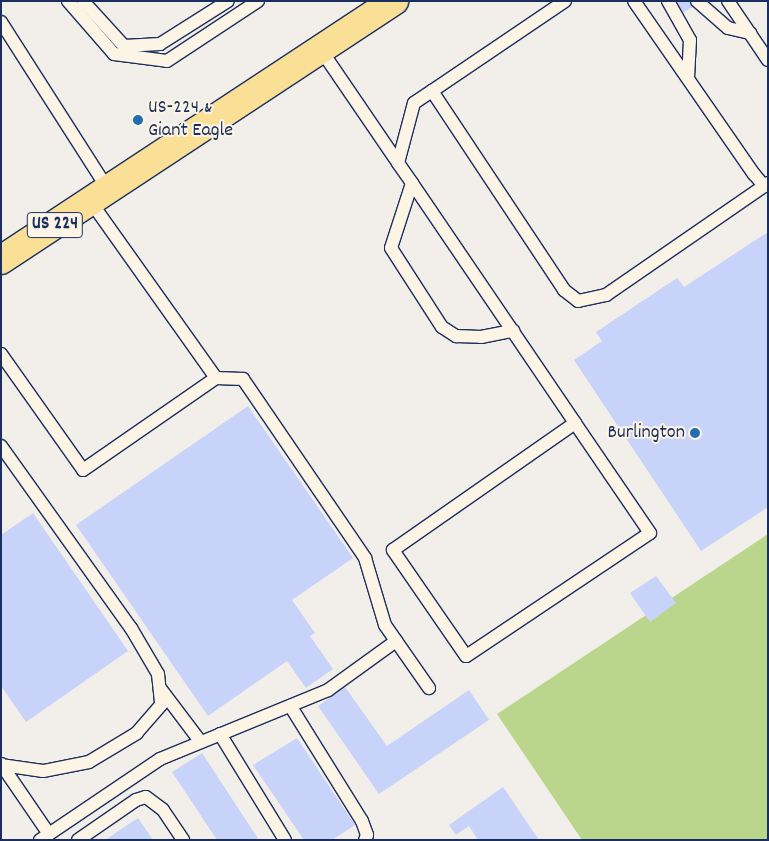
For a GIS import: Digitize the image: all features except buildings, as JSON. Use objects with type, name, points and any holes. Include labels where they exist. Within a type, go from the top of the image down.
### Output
[{"type":"main road","name":"US 224","points":[[1,260],[394,1]]},
{"type":"lane","points":[[68,1],[114,54],[167,61],[258,1]]},
{"type":"lane","points":[[83,1],[124,46],[160,44],[228,1]]},
{"type":"lane","points":[[398,163],[414,103],[565,1]]},
{"type":"lane","points":[[432,91],[564,290],[578,301],[606,295],[766,184],[634,1]]},
{"type":"lane","points":[[668,1],[690,40],[688,78]]},
{"type":"lane","points":[[697,1],[728,28],[750,33]]},
{"type":"lane","points":[[728,1],[768,60]]},
{"type":"lane","points":[[1,22],[99,195],[216,378]]},
{"type":"lane","points":[[321,50],[576,422],[650,533],[466,656],[394,550],[576,422]]},
{"type":"lane","points":[[412,183],[391,248],[442,327],[456,336],[481,337],[513,331]]},
{"type":"lane","points":[[1,354],[83,470],[216,378],[242,379],[354,541],[370,571],[372,588],[385,625],[429,688]]},
{"type":"lane","points":[[1,446],[132,628],[158,674],[161,705],[137,733],[89,762],[42,771],[1,764]]},
{"type":"lane","points":[[1,764],[44,837],[160,759],[328,690],[396,641]]},
{"type":"lane","points":[[160,688],[200,741]]},
{"type":"lane","points":[[291,706],[362,820],[367,835],[364,840]]},
{"type":"lane","points":[[220,734],[285,840]]},
{"type":"lane","points":[[78,840],[136,800],[146,797],[164,810],[183,840]]},
{"type":"green space","points":[[768,534],[768,840],[582,840],[497,714]]},
{"type":"place","name":"US-224 & Giant Eagle","points":[[138,120]]},
{"type":"place","name":"Burlington","points":[[695,433]]}]
